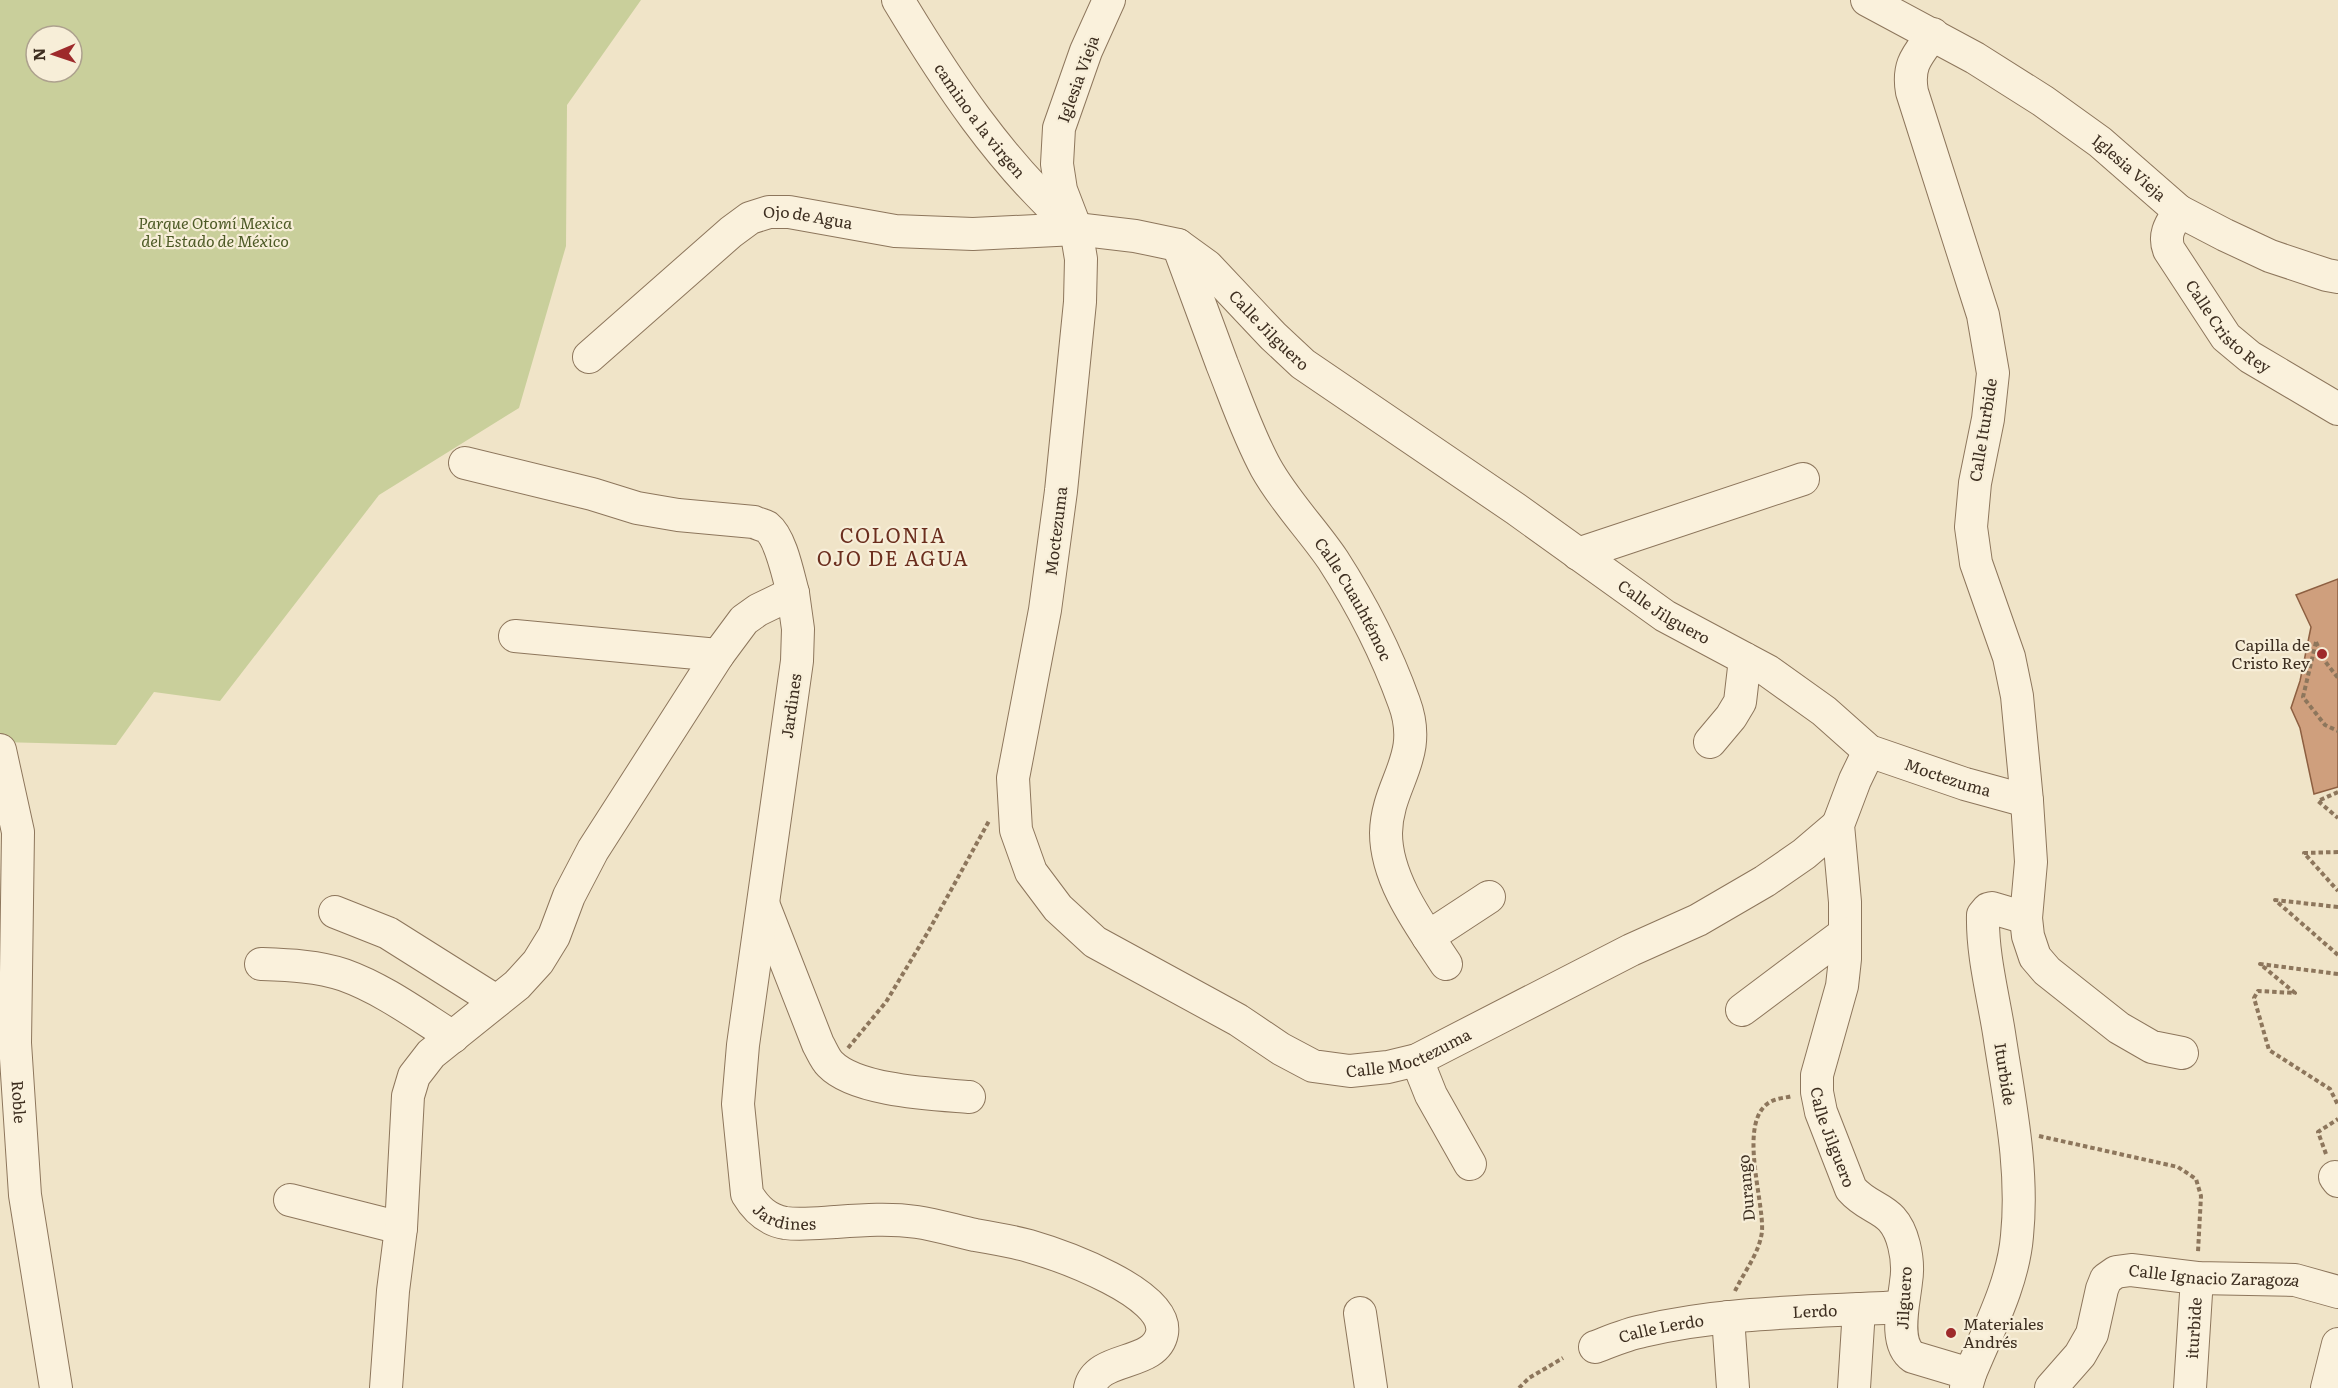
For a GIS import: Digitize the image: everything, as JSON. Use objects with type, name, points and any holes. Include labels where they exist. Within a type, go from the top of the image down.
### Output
[{"type":"street","name":"camino a la virgen","points":[[898,0],[938,66],[994,144],[1037,194],[1076,230]]},
{"type":"street","name":"Iglesia Vieja","points":[[1076,230],[1061,190],[1057,164],[1059,128],[1086,51],[1109,0]]},
{"type":"street","name":"Iglesia Vieja","points":[[1867,0],[1975,58],[2053,107],[2100,142],[2179,211],[2270,256],[2338,277]]},
{"type":"street","points":[[1921,0],[1933,34]]},
{"type":"street","name":"Calle Iturbide","points":[[1933,34],[1912,63],[1910,77],[1912,92],[1983,315],[1993,373],[1988,419],[1975,483],[1971,527],[1976,563],[2009,657],[2017,696],[2027,801]]},
{"type":"street","name":"Calle Cristo Rey","points":[[2179,211],[2168,230],[2165,241],[2226,337],[2250,357],[2338,409]]},
{"type":"street","name":"Ojo de Agua","points":[[589,357],[731,232],[750,218],[768,212],[789,212],[895,231],[974,234],[1076,230]]},
{"type":"street","name":"Calle Jilguero","points":[[1076,230],[1135,236],[1178,245],[1207,266],[1273,336],[1303,364],[1516,509],[1665,616],[1768,671],[1824,711],[1869,751],[1838,825],[1845,933],[1842,986],[1817,1075],[1816,1092],[1846,1179],[1858,1197]]},
{"type":"street","name":"Moctezuma","points":[[1003,825],[1045,610],[1061,491],[1080,302],[1081,259],[1076,230]]},
{"type":"street","name":"Calle Cuauhtémoc","points":[[1178,245],[1240,413],[1266,468],[1291,508],[1332,559],[1377,634],[1405,704],[1411,725],[1411,745],[1391,804],[1386,833],[1389,856],[1400,888],[1446,964]]},
{"type":"street","name":"Jardines","points":[[465,463],[592,494],[637,508],[678,515],[754,522],[765,526],[773,534],[778,543],[793,593],[798,629],[798,662],[743,1045],[738,1104],[747,1194],[754,1206],[769,1218],[785,1223],[809,1224],[876,1219],[917,1222],[1029,1246],[1115,1279],[1150,1303],[1160,1317],[1163,1332],[1158,1344],[1146,1353],[1101,1371],[1092,1380],[1090,1388]]},
{"type":"street","points":[[1578,554],[1635,533],[1803,479]]},
{"type":"street","points":[[386,1388],[400,1228],[408,1096],[414,1076],[431,1054],[517,986],[538,962],[554,936],[569,896],[592,850],[718,655],[744,620],[758,610],[793,593]]},
{"type":"street","points":[[515,636],[718,655]]},
{"type":"street","points":[[1710,742],[1740,702],[1745,659]]},
{"type":"street","name":"Roble","points":[[0,750],[9,833],[15,1043],[13,1194],[56,1388]]},
{"type":"street","name":"Moctezuma","points":[[1869,751],[1944,777],[2027,801]]},
{"type":"street","points":[[2027,801],[2031,862],[2025,918],[2035,957],[2047,971],[2119,1028],[2152,1047],[2182,1053]]},
{"type":"street","name":"Calle Moctezuma","points":[[1003,825],[1031,872],[1058,908],[1095,942],[1238,1020],[1281,1049],[1313,1066],[1350,1071],[1388,1067],[1417,1060],[1631,950],[1698,920],[1785,867],[1838,825]]},
{"type":"street","points":[[1428,937],[1489,897]]},
{"type":"street","points":[[762,903],[818,1044],[830,1064],[842,1073],[865,1083],[913,1092],[969,1097]]},
{"type":"street","name":"Iturbide","points":[[1968,1381],[2007,1281],[2018,1238],[2019,1176],[1988,965],[1983,915],[1992,908],[2025,918]]},
{"type":"street","points":[[335,912],[388,933],[496,1001]]},
{"type":"street","points":[[1742,1010],[1845,933]]},
{"type":"street","points":[[261,964],[293,965],[343,975],[386,995],[453,1037]]},
{"type":"street","points":[[1417,1060],[1431,1095],[1470,1164]]},
{"type":"street","name":"Jilguero","points":[[1858,1197],[1881,1209],[1894,1221],[1904,1243],[1907,1264],[1901,1307],[1903,1345],[1907,1353],[1968,1381]]},
{"type":"street","points":[[290,1200],[400,1228]]},
{"type":"street","name":"Calle Ignacio Zaragoza","points":[[2051,1388],[2080,1355],[2092,1334],[2106,1279],[2116,1272],[2131,1270],[2197,1278],[2336,1282]]},
{"type":"street","name":"iturbide","points":[[2190,1388],[2197,1278]]},
{"type":"street","name":"Lerdo","points":[[1728,1317],[1780,1312],[1901,1307]]},
{"type":"street","points":[[1854,1388],[1859,1309]]},
{"type":"street","points":[[1360,1313],[1371,1388]]},
{"type":"street","points":[[1728,1317],[1733,1388]]},
{"type":"street","name":"Calle Lerdo","points":[[1595,1347],[1642,1331],[1728,1317]]},
{"type":"street","points":[[2327,1388],[2338,1344]]},
{"type":"path","points":[[2338,678],[2324,660],[2316,642],[2303,697],[2325,724],[2338,731]]},
{"type":"path","points":[[2338,792],[2318,801],[2338,818]]},
{"type":"path","points":[[830,1064],[854,1042],[886,1002],[928,932],[1003,825]]},
{"type":"path","points":[[2338,852],[2304,853],[2338,891]]},
{"type":"path","points":[[2338,907],[2275,900],[2338,955]]},
{"type":"path","points":[[2338,975],[2260,964],[2295,993],[2258,991],[2254,998],[2269,1050],[2330,1089],[2338,1105]]},
{"type":"path","name":"Durango","points":[[1728,1317],[1732,1298],[1757,1250],[1762,1232],[1754,1151],[1754,1131],[1758,1115],[1768,1103],[1816,1092]]},
{"type":"path","points":[[2337,1179],[2318,1132],[2338,1119]]},
{"type":"path","name":"iturbide","points":[[2014,1131],[2178,1167],[2196,1179],[2200,1196],[2197,1278]]},
{"type":"path","points":[[1519,1388],[1528,1378],[1563,1358]]},
{"type":"green space","name":"Parque Otomí Mexica del Estado de México","points":[[0,0],[641,0],[567,105],[566,246],[519,408],[379,495],[220,701],[154,692],[116,745],[0,742]]},
{"type":"building","name":"Capilla de Cristo Rey","points":[[2338,579],[2338,787],[2314,794],[2300,728],[2291,708],[2300,681],[2311,627],[2296,595]]},
{"type":"place","name":"Capilla de Cristo Rey","points":[[2322,654]]},
{"type":"place","name":"Materiales Andrés","points":[[1951,1333]]},
{"type":"district","name":"COLONIA OJO DE AGUA","points":[[893,548]]}]
